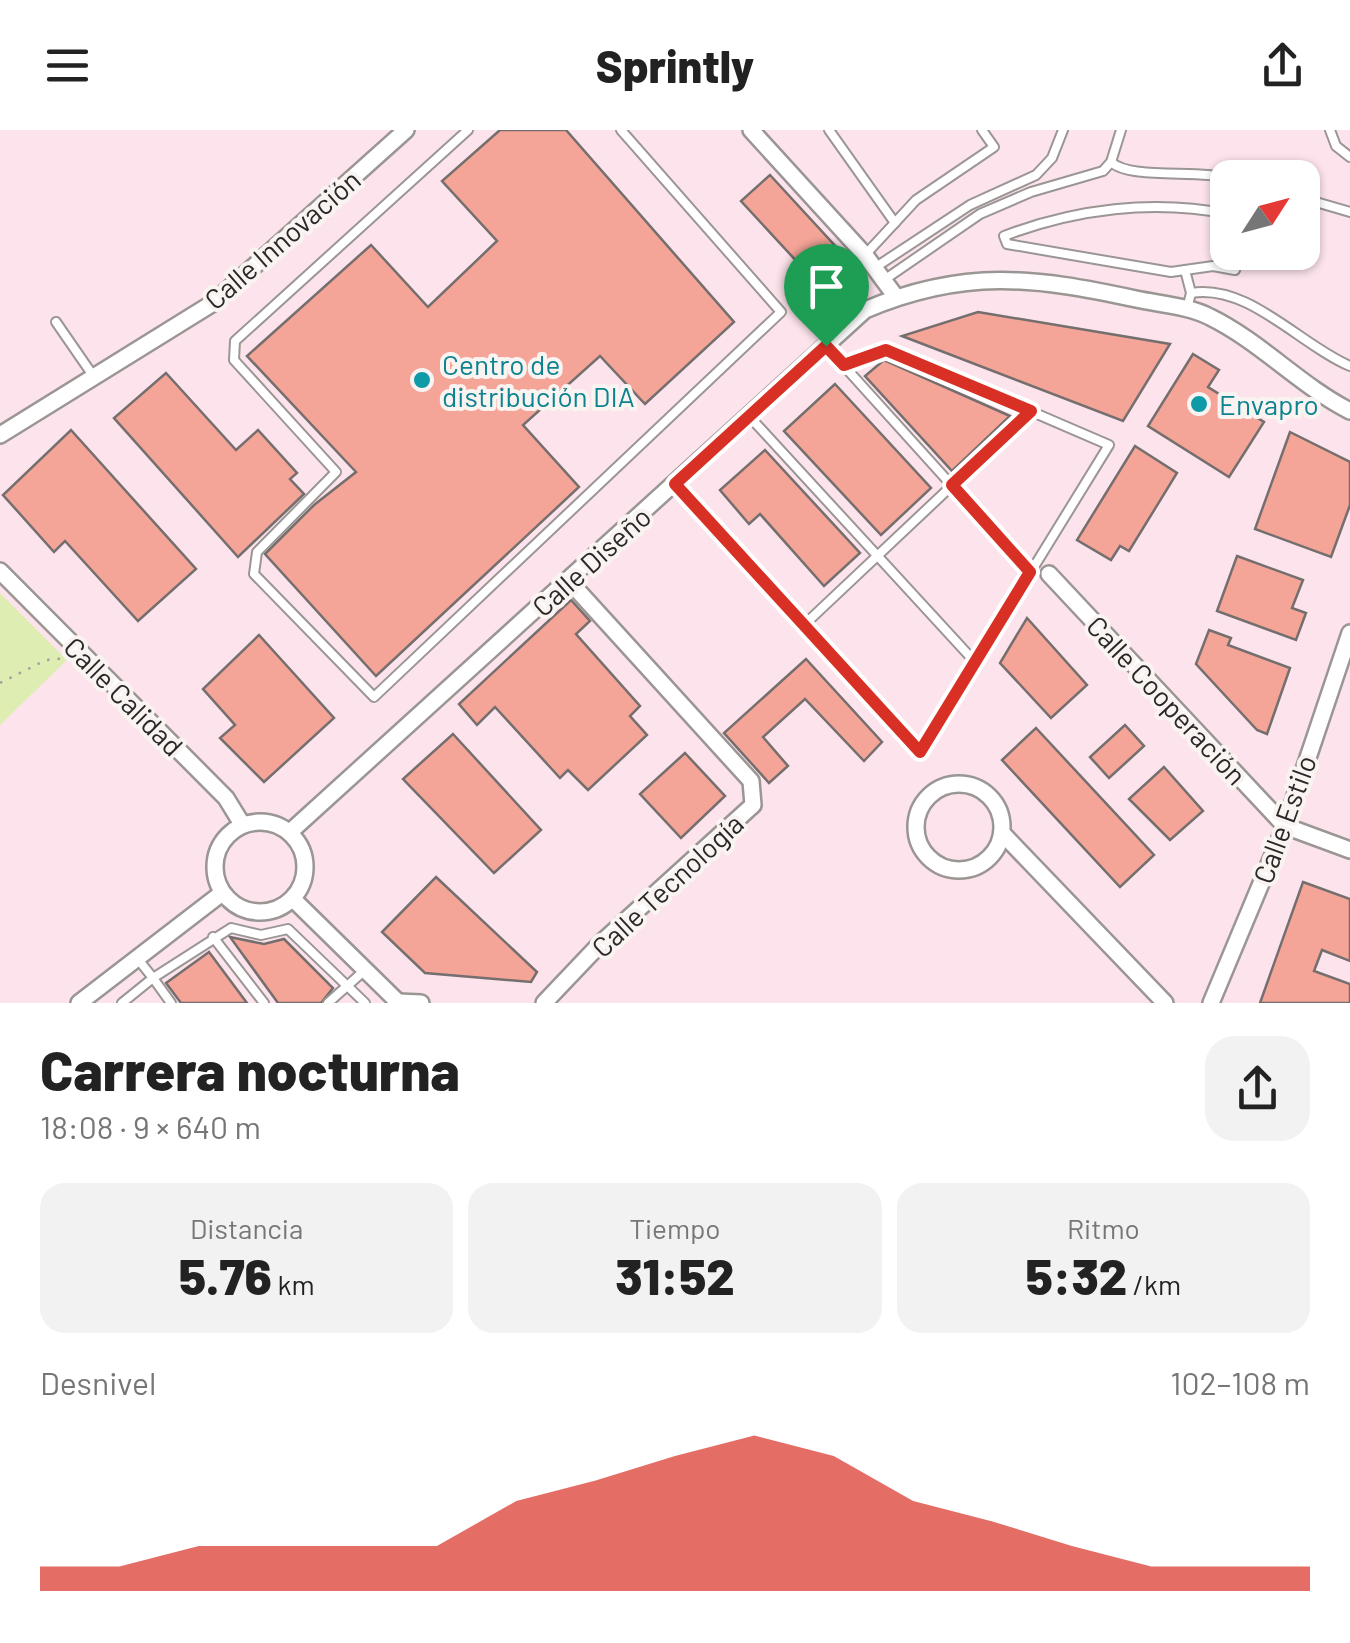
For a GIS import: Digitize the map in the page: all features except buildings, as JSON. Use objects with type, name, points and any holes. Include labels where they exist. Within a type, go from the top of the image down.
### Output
[{"type":"street","name":"Calle Innovación","points":[[0,435],[213,302],[406,130]]},
{"type":"street","points":[[751,130],[875,268],[896,297]]},
{"type":"street","name":"Calle Diseño","points":[[290,832],[865,310],[896,297],[1002,277],[1063,283],[1205,314],[1242,334],[1312,392],[1350,411]]},
{"type":"street","name":"Calle Calidad","points":[[0,571],[226,798],[242,824]]},
{"type":"street","name":"Calle Cooperación","points":[[1049,574],[1285,826]]},
{"type":"street","name":"Calle Tecnología","points":[[544,1003],[601,943],[752,805],[750,782],[570,581]]},
{"type":"street","name":"Calle Estilo","points":[[1211,1003],[1285,826],[1348,644]]},
{"type":"street","points":[[1002,833],[998,846],[979,865],[953,870],[929,858],[916,834],[916,821],[927,797],[938,789],[964,784],[977,788],[997,806],[1002,833],[1165,1003]]},
{"type":"street","points":[[267,822],[290,832],[299,844],[305,872],[293,899],[282,907],[256,912],[243,910],[222,893],[214,867],[216,854],[230,832],[242,824],[267,822]]},
{"type":"street","points":[[1285,826],[1350,850]]},
{"type":"street","points":[[79,1003],[222,893]]},
{"type":"street","points":[[293,899],[398,1002],[420,1003]]},
{"type":"lane","points":[[468,130],[235,341],[234,360],[336,472],[257,552],[254,574],[374,697],[781,312],[621,130]]},
{"type":"lane","points":[[829,130],[895,223]]},
{"type":"lane","points":[[875,268],[895,223],[916,200],[994,147],[982,130]]},
{"type":"lane","points":[[875,268],[970,205],[1036,175],[1052,158],[1063,130]]},
{"type":"lane","points":[[875,268],[1030,192],[1093,177],[1111,162],[1121,130]]},
{"type":"lane","points":[[1330,130],[1336,146],[1350,157]]},
{"type":"lane","points":[[1111,162],[1123,170],[1210,172]]},
{"type":"lane","points":[[1320,203],[1350,212]]},
{"type":"lane","points":[[1210,210],[1192,207],[1093,212],[1042,222],[1004,236],[1007,244],[1171,272],[1210,266]]},
{"type":"lane","points":[[1185,270],[1190,293],[1186,310]]},
{"type":"lane","points":[[1190,293],[1210,290],[1254,307],[1327,356],[1350,366]]},
{"type":"lane","points":[[56,322],[94,377]]},
{"type":"lane","points":[[826,346],[1030,572]]},
{"type":"lane","points":[[675,484],[920,752],[1109,444],[886,350],[844,365]]},
{"type":"lane","points":[[804,626],[1031,411]]},
{"type":"lane","points":[[749,416],[975,662]]},
{"type":"lane","points":[[122,1003],[153,978],[231,928],[261,935],[288,929],[365,1003]]},
{"type":"lane","points":[[213,938],[264,1003]]},
{"type":"lane","points":[[138,958],[171,1003]]},
{"type":"lane","points":[[328,1003],[365,970]]},
{"type":"path","points":[[0,683],[46,660],[68,658]]},
{"type":"shaded area","points":[[0,130],[1350,130],[1350,1003],[0,1003]]},
{"type":"green space","points":[[0,593],[67,660],[0,725]]},
{"type":"place","name":"Centro de distribución DIA","points":[[422,380]]},
{"type":"place","name":"Envapro","points":[[1199,404]]},
{"type":"route","points":[[826,346],[844,365],[886,350],[1031,411],[952,485],[1030,572],[920,752],[675,484],[826,346]]}]
